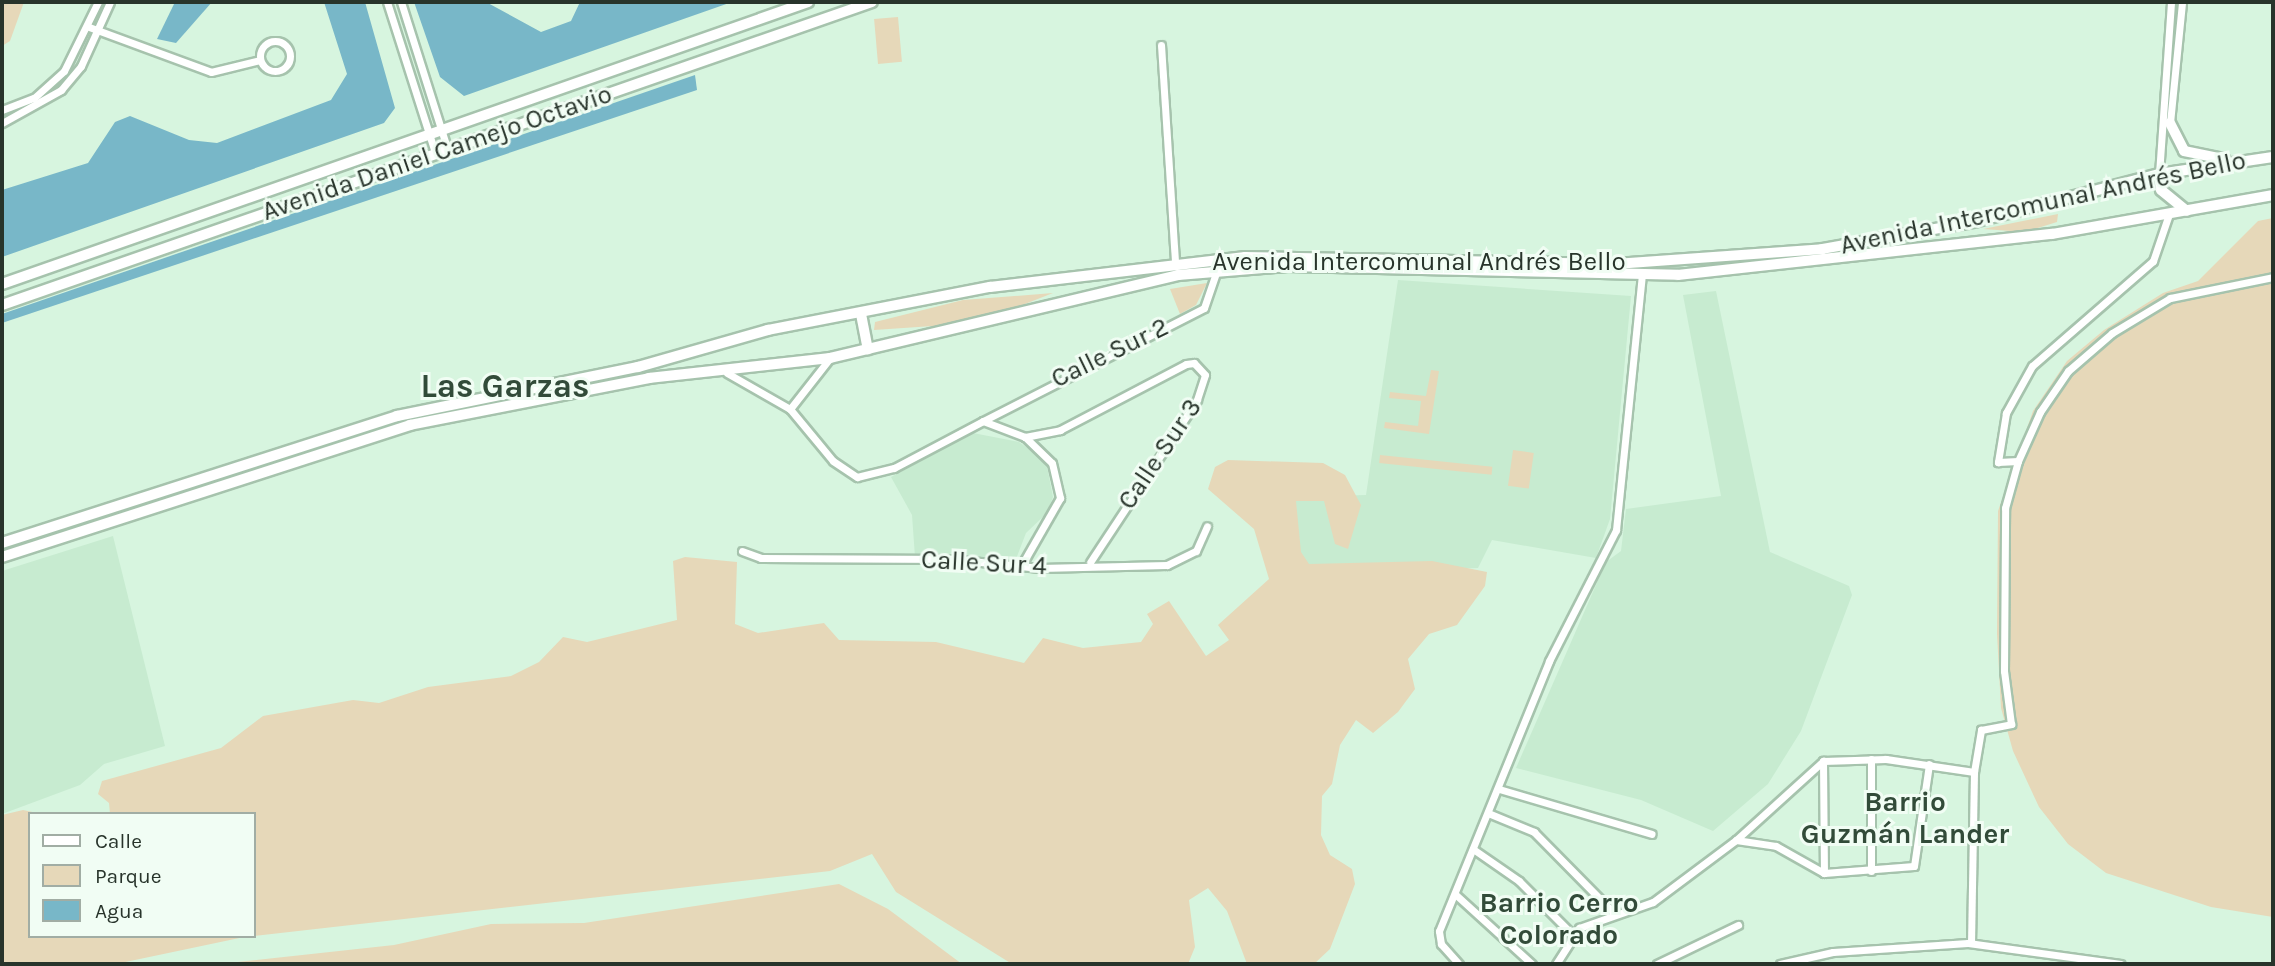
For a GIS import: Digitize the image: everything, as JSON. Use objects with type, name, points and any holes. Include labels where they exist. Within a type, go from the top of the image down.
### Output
[{"type":"main road","name":"Avenida Daniel Camejo Octavio","points":[[2,284],[427,130],[808,2]]},
{"type":"main road","name":"Avenida Daniel Camejo Octavio","points":[[2,305],[435,152],[873,2]]},
{"type":"main road","points":[[2170,123],[2184,150],[2238,161]]},
{"type":"main road","name":"Avenida Intercomunal Andrés Bello","points":[[2,542],[397,416],[861,314],[1007,285],[1175,264],[1278,256],[1615,264],[1822,249],[1974,222],[2159,174],[2273,157]]},
{"type":"main road","points":[[2159,174],[2161,190],[2188,211]]},
{"type":"main road","name":"Avenida Intercomunal Andrés Bello","points":[[2,557],[410,425],[649,378],[727,373],[830,358],[981,327],[1090,293],[1217,269],[1642,276],[1768,267],[2169,214],[2273,195]]},
{"type":"main road","points":[[861,314],[868,349]]},
{"type":"street","points":[[2,110],[49,88],[75,57],[98,2]]},
{"type":"street","points":[[2,123],[61,90],[99,31],[110,2]]},
{"type":"street","points":[[387,2],[435,152]]},
{"type":"street","points":[[401,2],[447,148]]},
{"type":"street","points":[[2159,174],[2172,2]]},
{"type":"street","points":[[2170,123],[2182,2]]},
{"type":"street","points":[[89,27],[211,72],[260,60],[277,71],[288,64],[290,51],[282,42],[269,41],[260,60]]},
{"type":"street","points":[[1161,45],[1175,264]]},
{"type":"street","points":[[2018,461],[2004,464],[1994,457],[2021,381],[2060,335],[2153,261],[2169,214]]},
{"type":"street","name":"Calle Sur 2","points":[[790,409],[833,461],[865,478],[983,421],[1204,307],[1217,269]]},
{"type":"street","points":[[1459,964],[1438,937],[1549,662],[1616,530],[1642,276]]},
{"type":"street","points":[[1971,943],[1975,772],[1981,730],[2011,724],[2004,671],[2005,508],[2018,461],[2040,411],[2068,371],[2112,333],[2170,298],[2273,277]]},
{"type":"street","points":[[727,373],[790,409],[830,358]]},
{"type":"street","name":"Calle Sur 3","points":[[1025,437],[1060,430],[1186,364],[1194,363],[1205,375],[1197,400],[1090,562]]},
{"type":"street","points":[[983,421],[1025,437],[1052,463],[1060,498],[1021,566]]},
{"type":"street","name":"Calle Sur 4","points":[[742,551],[761,558],[1021,566],[1090,562],[1176,562],[1196,551],[1207,526]]},
{"type":"street","points":[[1556,964],[1574,936],[1590,921],[1653,902],[1736,840],[1824,761],[1871,759],[1929,764],[1975,772]]},
{"type":"street","points":[[1871,759],[1871,872]]},
{"type":"street","points":[[1824,761],[1824,873]]},
{"type":"street","points":[[1736,840],[1776,846],[1824,873],[1871,872],[1914,866],[1929,764]]},
{"type":"street","points":[[1499,789],[1652,834]]},
{"type":"street","points":[[1488,813],[1534,832],[1614,913]]},
{"type":"street","points":[[1473,849],[1519,881],[1574,936]]},
{"type":"street","points":[[1455,894],[1532,964]]},
{"type":"street","points":[[1657,964],[1738,925]]},
{"type":"street","points":[[1780,964],[1833,952],[1971,943],[2120,964]]},
{"type":"street","points":[[2062,964],[2064,955]]},
{"type":"shaded area","points":[[1398,280],[1631,296],[1610,519],[1596,558],[1492,540],[1478,568],[1294,573],[1295,497],[1366,495]]},
{"type":"shaded area","points":[[1716,291],[1770,552],[1849,586],[1852,595],[1801,731],[1768,784],[1713,831],[1641,800],[1516,768],[1606,562],[1621,551],[1626,509],[1721,496],[1683,295]]},
{"type":"shaded area","points":[[973,433],[1019,442],[1046,461],[1053,497],[1047,513],[1026,533],[1016,559],[915,557],[912,515],[891,477]]},
{"type":"shaded area","points":[[113,536],[165,746],[104,764],[80,785],[2,814],[2,571]]},
{"type":"green space","points":[[2,2],[24,2],[10,41],[2,46]]},
{"type":"green space","points":[[898,17],[902,62],[878,64],[874,19]]},
{"type":"green space","points":[[2058,214],[2057,222],[2025,232],[1983,229]]},
{"type":"green space","points":[[2273,218],[2273,917],[2211,907],[2106,873],[2068,844],[2039,807],[2013,751],[2001,708],[1997,634],[1998,511],[2033,411],[2067,361],[2104,330],[2163,293],[2198,281],[2258,221]]},
{"type":"green space","points":[[1207,283],[1196,305],[1180,314],[1170,289]]},
{"type":"green space","points":[[1053,293],[977,323],[874,330],[875,322],[963,300]]},
{"type":"green space","points":[[1431,370],[1439,371],[1429,434],[1384,428],[1385,422],[1418,426],[1421,401],[1389,398],[1390,392],[1426,396]]},
{"type":"green space","points":[[1513,450],[1534,453],[1529,489],[1508,486]]},
{"type":"green space","points":[[1380,455],[1492,467],[1492,475],[1379,463]]},
{"type":"green space","points":[[1228,460],[1323,463],[1345,475],[1361,505],[1348,549],[1335,544],[1324,501],[1296,501],[1301,552],[1309,564],[1432,561],[1487,572],[1485,586],[1457,625],[1429,634],[1408,659],[1415,689],[1398,712],[1373,733],[1356,720],[1340,745],[1332,784],[1322,796],[1321,835],[1330,855],[1352,869],[1355,884],[1330,949],[1314,964],[1247,964],[1227,911],[1208,888],[1189,900],[1195,947],[1188,964],[1012,964],[896,892],[872,854],[830,871],[256,936],[256,812],[110,812],[109,803],[98,794],[102,781],[221,748],[263,716],[353,700],[379,703],[428,687],[511,676],[539,662],[563,637],[587,642],[677,620],[673,561],[685,557],[737,562],[735,624],[758,633],[824,623],[839,640],[936,642],[1024,663],[1043,638],[1083,648],[1141,642],[1153,624],[1147,614],[1169,601],[1206,656],[1229,640],[1218,625],[1269,579],[1254,529],[1208,489],[1215,467]]},
{"type":"green space","points":[[23,810],[32,812],[28,812],[28,938],[240,938],[116,964],[2,964],[2,815]]},
{"type":"green space","points":[[839,884],[888,909],[962,964],[219,964],[394,945],[491,924],[584,923]]},
{"type":"water","points":[[175,2],[212,2],[176,43],[157,39]]},
{"type":"water","points":[[324,2],[365,2],[395,108],[384,123],[2,257],[2,190],[88,163],[115,122],[130,116],[189,140],[217,143],[331,100],[347,74]]},
{"type":"water","points":[[414,2],[486,2],[541,32],[571,21],[580,2],[732,2],[464,96],[440,77]]},
{"type":"water","points":[[695,75],[697,90],[2,323],[2,314]]},
{"type":"district","name":"Las Garzas","points":[[505,387]]},
{"type":"district","name":"Barrio Guzmán Lander","points":[[1905,818]]},
{"type":"district","name":"Barrio Cerro Colorado","points":[[1559,919]]}]
